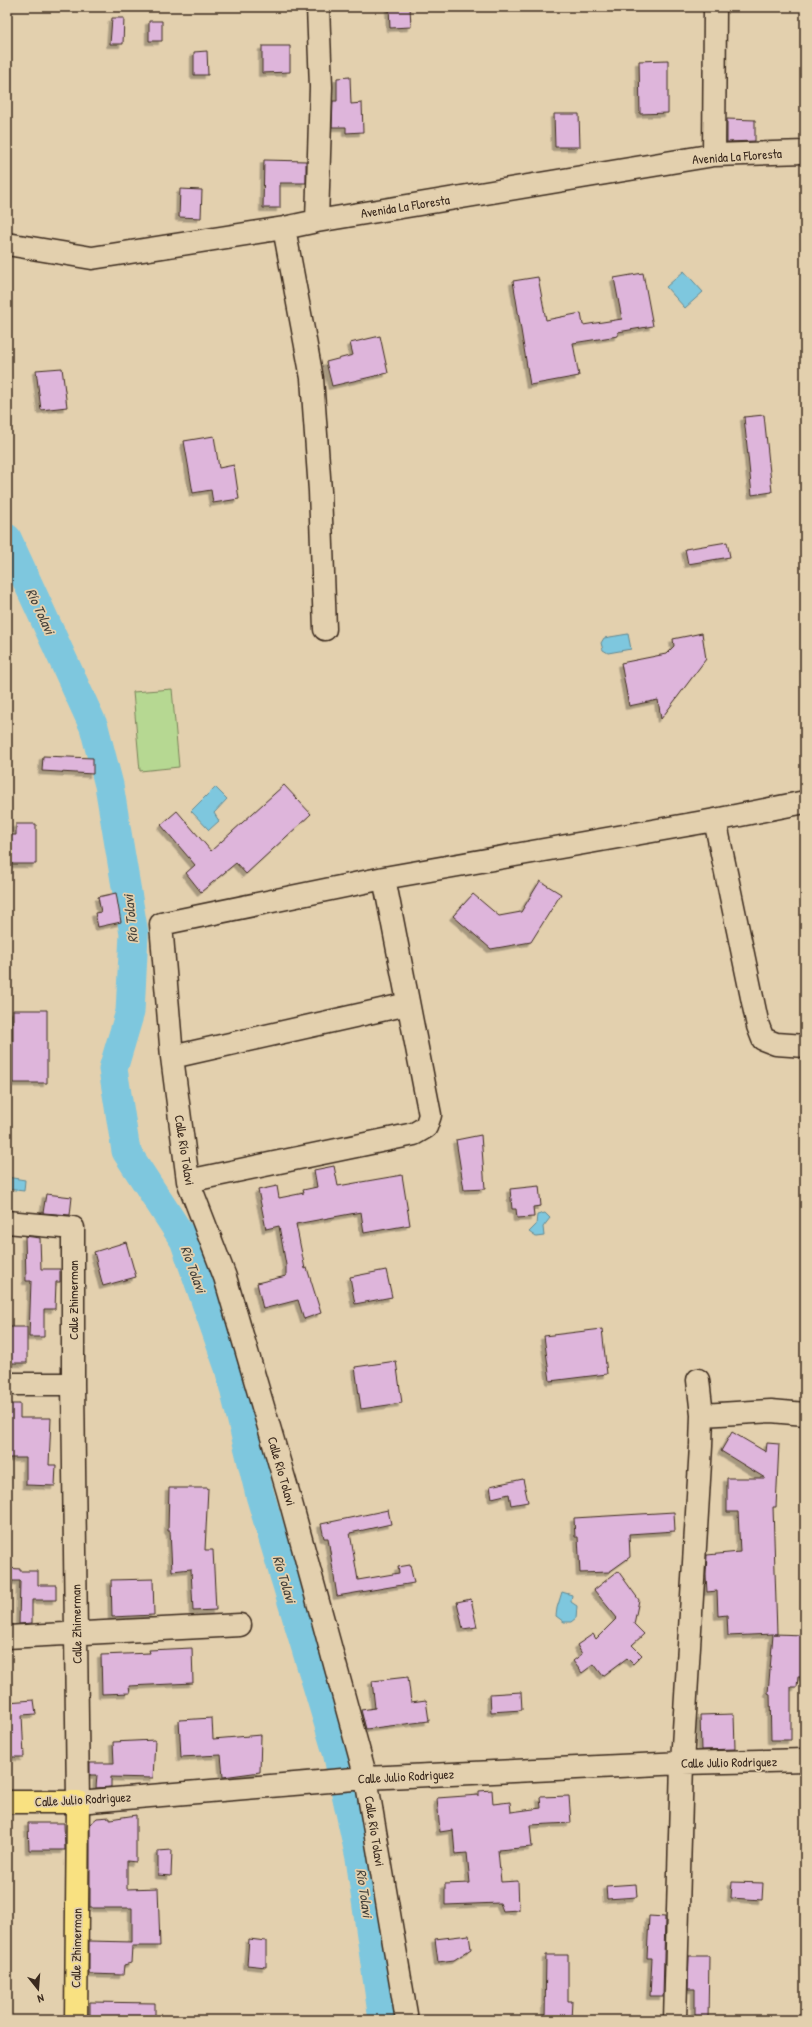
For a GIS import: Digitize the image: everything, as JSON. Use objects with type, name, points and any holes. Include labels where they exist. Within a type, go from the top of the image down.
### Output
[{"type":"main road","name":"Calle Julio Rodriguez","points":[[7,1802],[78,1802]]},
{"type":"main road","name":"Calle Zhimerman","points":[[76,2020],[78,1802]]},
{"type":"street","points":[[317,221],[320,87],[318,7]]},
{"type":"street","points":[[714,155],[715,7]]},
{"type":"street","name":"Avenida La Floresta","points":[[7,244],[92,258],[284,228],[317,221],[714,155],[805,152]]},
{"type":"street","points":[[284,228],[312,378],[320,491],[325,629]]},
{"type":"street","points":[[188,1181],[414,1134],[426,1128],[430,1115],[384,878],[715,820],[805,802]]},
{"type":"street","points":[[715,820],[758,1026],[763,1039],[776,1044],[805,1046]]},
{"type":"street","name":"Calle Río Tolavi","points":[[384,878],[161,924],[172,1057],[188,1181],[225,1278],[288,1492],[359,1778],[407,2020]]},
{"type":"street","points":[[172,1057],[408,1004]]},
{"type":"street","name":"Calle Zhimerman","points":[[7,1222],[73,1228],[73,1384],[78,1802]]},
{"type":"street","points":[[675,2020],[682,1763],[701,1446],[702,1415],[698,1380]]},
{"type":"street","points":[[7,1384],[73,1384]]},
{"type":"street","points":[[702,1415],[772,1411],[805,1414]]},
{"type":"street","points":[[7,1637],[76,1635],[240,1625]]},
{"type":"street","name":"Calle Julio Rodriguez","points":[[78,1802],[359,1778],[682,1763],[805,1760]]},
{"type":"green space","points":[[172,689],[179,767],[140,771],[133,692]]},
{"type":"water","points":[[684,271],[703,292],[685,308],[666,287]]},
{"type":"water","points":[[628,634],[631,649],[608,653],[603,650],[601,643],[604,638]]},
{"type":"water","points":[[215,787],[227,799],[214,813],[219,821],[209,830],[191,811]]},
{"type":"water","points":[[7,1177],[25,1180],[24,1191],[7,1189]]},
{"type":"water","points":[[545,1213],[550,1218],[543,1227],[544,1236],[536,1237],[529,1232],[536,1225],[537,1215]]},
{"type":"water","points":[[562,1592],[572,1595],[571,1602],[577,1606],[576,1618],[571,1622],[564,1622],[556,1616]]},
{"type":"building","points":[[389,7],[410,7],[411,27],[390,28]]},
{"type":"building","points":[[112,18],[124,18],[123,44],[110,44]]},
{"type":"building","points":[[149,21],[162,21],[162,41],[149,41]]},
{"type":"building","points":[[262,46],[290,46],[290,72],[262,73]]},
{"type":"building","points":[[207,51],[208,75],[194,75],[194,52]]},
{"type":"building","points":[[668,60],[668,113],[640,114],[639,61]]},
{"type":"building","points":[[350,77],[351,104],[362,103],[363,132],[346,133],[346,127],[332,127],[333,101],[337,101],[337,78]]},
{"type":"building","points":[[554,114],[579,114],[580,147],[555,147]]},
{"type":"building","points":[[727,119],[755,120],[755,141],[727,142]]},
{"type":"building","points":[[264,160],[306,161],[306,183],[280,183],[280,208],[263,208]]},
{"type":"building","points":[[180,189],[202,190],[201,218],[179,217]]},
{"type":"building","points":[[643,273],[653,326],[618,332],[618,336],[573,343],[579,376],[530,385],[513,281],[538,277],[546,320],[581,313],[583,325],[622,319],[614,278]]},
{"type":"building","points":[[380,336],[388,373],[332,386],[326,362],[353,355],[350,343]]},
{"type":"building","points":[[62,368],[67,407],[41,410],[36,370]]},
{"type":"building","points":[[764,415],[772,492],[752,495],[744,417]]},
{"type":"building","points":[[214,436],[219,468],[234,465],[239,499],[213,503],[211,490],[193,493],[184,441]]},
{"type":"building","points":[[727,542],[730,557],[688,564],[685,549]]},
{"type":"building","points":[[702,633],[706,659],[661,719],[658,700],[629,706],[621,663],[666,654],[674,646],[673,639]]},
{"type":"building","points":[[43,756],[93,758],[93,774],[42,771]]},
{"type":"building","points":[[284,785],[311,814],[246,874],[236,863],[201,892],[186,873],[195,865],[161,825],[177,811],[211,851]]},
{"type":"building","points":[[16,824],[36,824],[36,864],[7,864],[7,835],[16,835]]},
{"type":"building","points":[[540,881],[561,894],[531,942],[491,949],[453,916],[473,894],[499,916],[521,912]]},
{"type":"building","points":[[116,893],[121,922],[98,927],[95,913],[101,912],[98,897]]},
{"type":"building","points":[[13,1010],[47,1010],[47,1083],[13,1083]]},
{"type":"building","points":[[481,1135],[485,1189],[464,1190],[456,1140]]},
{"type":"building","points":[[334,1166],[338,1186],[402,1175],[410,1225],[364,1233],[361,1212],[296,1224],[305,1269],[307,1268],[321,1313],[304,1319],[298,1300],[263,1309],[257,1283],[286,1276],[286,1265],[279,1226],[266,1229],[258,1190],[277,1186],[279,1198],[304,1193],[303,1190],[317,1187],[314,1170]]},
{"type":"building","points":[[539,1186],[541,1206],[533,1207],[534,1217],[517,1218],[516,1209],[512,1209],[510,1189]]},
{"type":"building","points":[[46,1194],[72,1197],[70,1215],[43,1213]]},
{"type":"building","points":[[25,1236],[40,1238],[41,1269],[60,1269],[60,1282],[56,1282],[55,1309],[44,1309],[44,1337],[29,1337],[31,1281],[26,1281]]},
{"type":"building","points":[[126,1242],[136,1277],[103,1286],[94,1252]]},
{"type":"building","points":[[386,1270],[392,1297],[355,1304],[350,1277]]},
{"type":"building","points":[[7,1327],[27,1327],[27,1363],[7,1363]]},
{"type":"building","points":[[602,1329],[607,1374],[550,1381],[544,1336]]},
{"type":"building","points":[[396,1361],[402,1403],[361,1409],[355,1367]]},
{"type":"building","points":[[7,1404],[20,1404],[20,1418],[51,1418],[49,1465],[56,1465],[55,1486],[26,1485],[26,1458],[7,1458]]},
{"type":"building","points":[[732,1432],[766,1452],[767,1443],[779,1444],[776,1507],[773,1507],[777,1634],[774,1634],[805,1635],[805,1677],[798,1677],[797,1687],[791,1687],[791,1740],[771,1740],[770,1694],[768,1693],[773,1634],[728,1636],[727,1615],[718,1616],[717,1591],[707,1592],[707,1555],[740,1552],[738,1512],[727,1512],[727,1478],[765,1478],[721,1451]]},
{"type":"building","points":[[523,1479],[528,1502],[511,1505],[509,1494],[492,1498],[490,1486]]},
{"type":"building","points":[[169,1488],[208,1488],[205,1550],[213,1550],[216,1610],[193,1611],[191,1569],[172,1571],[170,1531],[168,1531]]},
{"type":"building","points":[[388,1510],[391,1524],[350,1533],[358,1580],[399,1573],[398,1567],[410,1565],[414,1583],[337,1596],[328,1538],[324,1538],[321,1524]]},
{"type":"building","points":[[674,1512],[675,1531],[629,1534],[630,1557],[609,1572],[580,1573],[578,1537],[575,1537],[574,1518]]},
{"type":"building","points":[[7,1568],[20,1569],[20,1571],[38,1571],[38,1585],[56,1585],[56,1600],[32,1600],[32,1623],[19,1624],[20,1581],[7,1581]]},
{"type":"building","points":[[618,1571],[639,1600],[634,1624],[644,1634],[632,1645],[642,1655],[633,1664],[627,1658],[603,1676],[594,1664],[582,1673],[573,1661],[582,1654],[577,1645],[593,1634],[596,1639],[617,1618],[594,1590]]},
{"type":"building","points":[[153,1579],[154,1615],[112,1617],[111,1580]]},
{"type":"building","points":[[471,1599],[477,1627],[463,1629],[457,1602]]},
{"type":"building","points":[[192,1648],[193,1683],[129,1686],[130,1693],[102,1694],[101,1655],[150,1653],[149,1650]]},
{"type":"building","points":[[408,1677],[411,1702],[426,1700],[429,1721],[366,1729],[361,1710],[375,1708],[372,1681]]},
{"type":"building","points":[[521,1692],[522,1710],[491,1712],[490,1694]]},
{"type":"building","points":[[34,1700],[36,1714],[22,1715],[24,1757],[7,1757],[7,1702]]},
{"type":"building","points":[[734,1714],[735,1749],[701,1750],[700,1715]]},
{"type":"building","points":[[212,1718],[213,1739],[261,1735],[260,1772],[223,1777],[221,1755],[181,1757],[179,1720]]},
{"type":"building","points":[[155,1740],[153,1778],[111,1777],[111,1787],[96,1788],[97,1775],[90,1775],[90,1763],[114,1763],[113,1742]]},
{"type":"building","points":[[492,1790],[493,1804],[510,1802],[511,1812],[541,1808],[540,1797],[569,1796],[571,1823],[530,1825],[532,1847],[498,1850],[501,1882],[518,1881],[519,1910],[503,1911],[500,1903],[445,1905],[445,1884],[470,1883],[467,1853],[455,1854],[453,1830],[440,1832],[437,1798],[479,1795],[479,1791]]},
{"type":"building","points":[[136,1815],[136,1862],[127,1861],[127,1889],[158,1888],[160,1946],[132,1946],[131,1963],[124,1965],[123,1975],[89,1974],[89,1941],[132,1942],[132,1908],[90,1908],[90,1824],[97,1818],[110,1817],[110,1819]]},
{"type":"building","points":[[28,1823],[64,1823],[65,1850],[29,1850]]},
{"type":"building","points":[[172,1850],[171,1876],[158,1875],[158,1851]]},
{"type":"building","points":[[732,1882],[763,1883],[762,1900],[731,1898]]},
{"type":"building","points":[[636,1884],[637,1897],[607,1899],[606,1886]]},
{"type":"building","points":[[649,1916],[665,1917],[663,1996],[650,1996],[652,1958],[647,1958]]},
{"type":"building","points":[[469,1935],[471,1949],[454,1960],[438,1962],[435,1939]]},
{"type":"building","points":[[249,1939],[266,1941],[266,1967],[247,1965]]},
{"type":"building","points":[[546,1955],[568,1955],[568,2001],[572,2001],[571,2020],[545,2020]]},
{"type":"building","points":[[689,1956],[709,1956],[708,2020],[695,2020],[695,1989],[688,1989]]},
{"type":"building","points":[[90,2002],[155,2003],[155,2020],[90,2020]]},
{"type":"waterway","name":"Río Tolavi","points":[[7,538],[94,727],[109,785],[134,934],[130,1012],[113,1069],[126,1151],[184,1240],[229,1368],[260,1495],[337,1752],[360,1858],[383,2020]]}]
